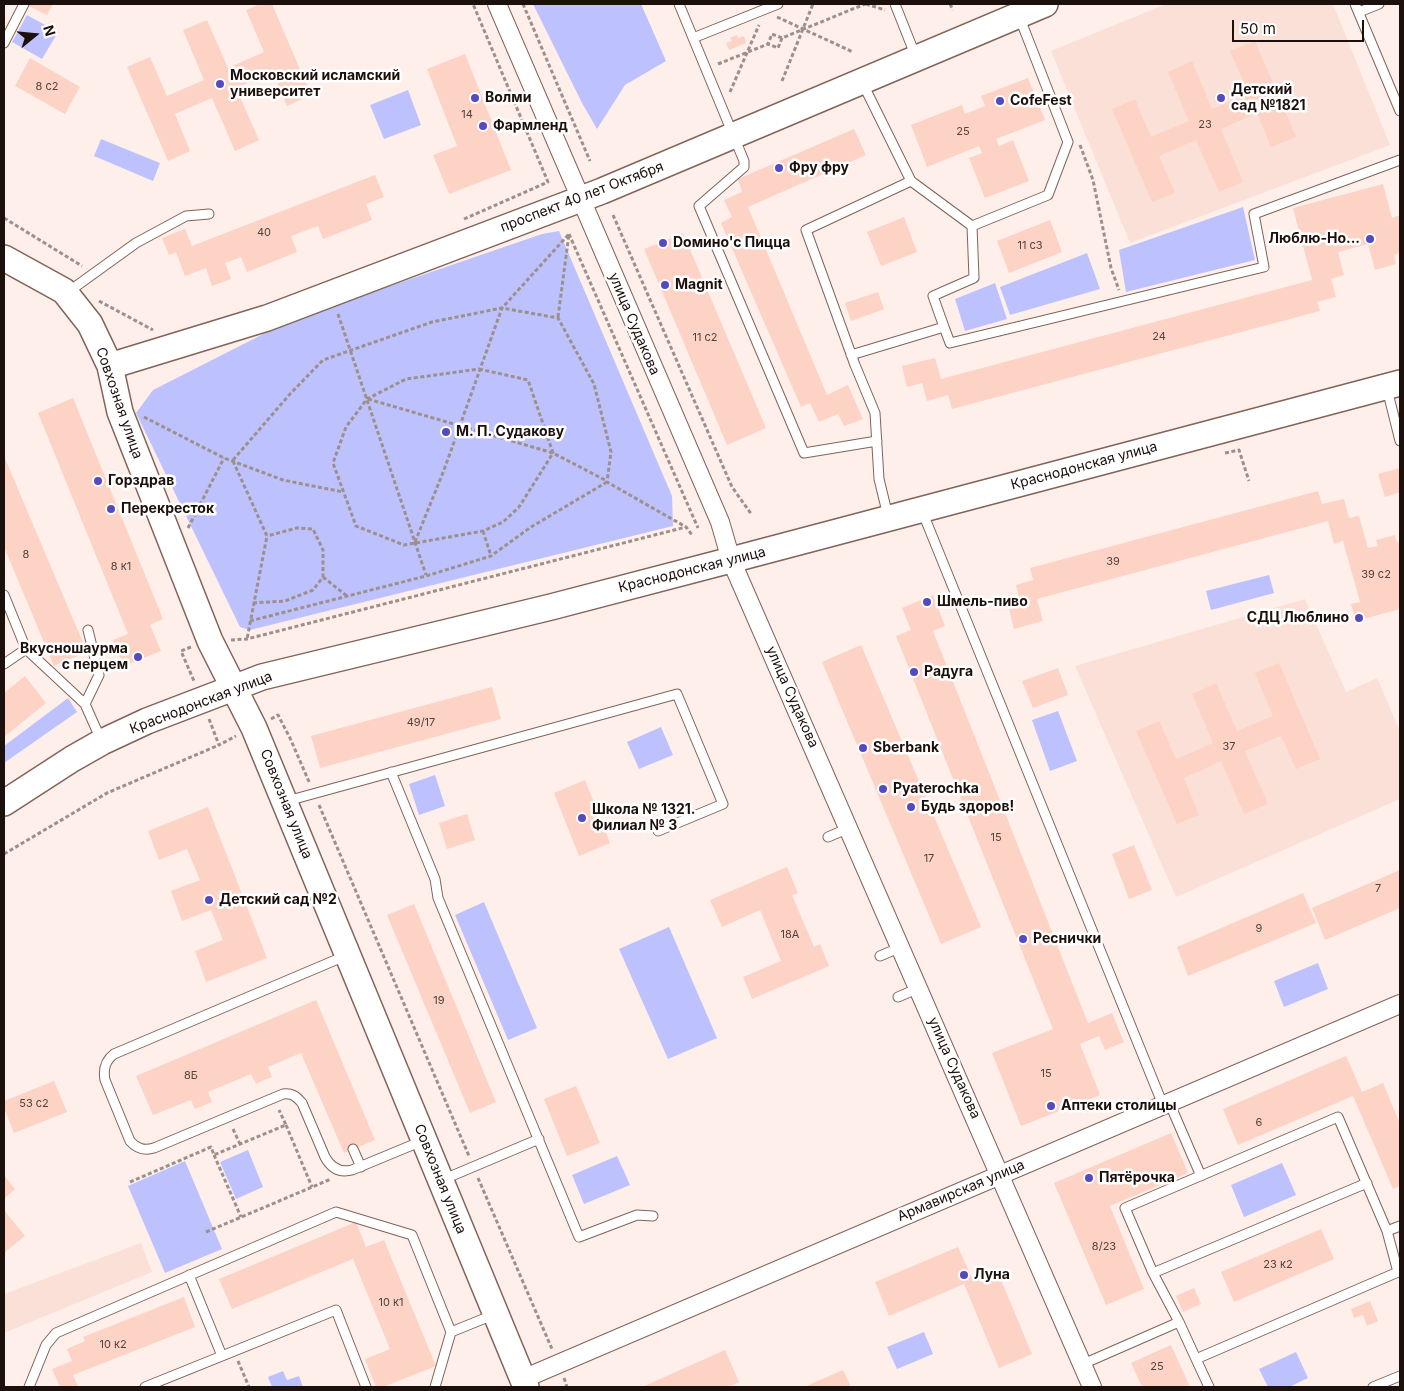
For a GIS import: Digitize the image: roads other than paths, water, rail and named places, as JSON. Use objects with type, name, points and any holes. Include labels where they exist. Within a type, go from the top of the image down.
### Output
[{"type":"street","name":"улица Судакова","points":[[497,4],[720,522],[731,560],[1092,1387]]},
{"type":"street","name":"проспект 40 лет Октября","points":[[110,366],[267,318],[602,191],[1045,4]]},
{"type":"street","name":"Совхозная улица","points":[[4,258],[70,289],[90,324],[110,366],[120,412],[210,640],[254,728],[524,1383]]},
{"type":"street","name":"Краснодонская улица","points":[[4,803],[102,742],[147,721],[262,677],[551,607],[1393,384]]},
{"type":"street","name":"Армавирская улица","points":[[524,1383],[558,1364],[1400,1004]]},
{"type":"lane","points":[[4,43],[24,4]]},
{"type":"lane","points":[[680,4],[732,136],[744,161],[744,167],[699,206],[804,453],[877,441]]},
{"type":"lane","points":[[693,38],[778,4]]},
{"type":"lane","points":[[895,4],[917,58]]},
{"type":"lane","points":[[1379,4],[1357,8],[1400,111]]},
{"type":"lane","points":[[972,226],[1048,195],[1068,142],[1018,15]]},
{"type":"lane","points":[[862,82],[911,181],[972,226]]},
{"type":"lane","points":[[972,226],[974,278],[933,296],[950,343],[1264,267],[1254,214],[1400,160]]},
{"type":"lane","points":[[889,517],[879,479],[876,413],[851,355],[806,230],[911,181]]},
{"type":"lane","points":[[70,289],[136,243],[186,216],[209,214]]},
{"type":"lane","points":[[851,355],[944,327]]},
{"type":"lane","points":[[1393,384],[1400,441]]},
{"type":"lane","points":[[921,508],[1166,1104],[1201,1176]]},
{"type":"lane","points":[[4,595],[26,649],[85,704],[102,742]]},
{"type":"lane","points":[[85,704],[100,674],[88,630]]},
{"type":"lane","points":[[4,664],[26,649]]},
{"type":"lane","points":[[284,801],[677,694],[722,804],[658,831]]},
{"type":"lane","points":[[391,772],[435,879],[438,898],[580,1238],[636,1215],[653,1216]]},
{"type":"lane","points":[[828,838],[849,828]]},
{"type":"lane","points":[[880,956],[901,948]]},
{"type":"lane","points":[[348,955],[114,1054],[107,1060],[104,1072],[105,1080],[130,1141],[142,1150],[154,1148],[274,1097],[289,1093],[298,1097],[302,1103],[328,1163],[337,1170],[347,1172],[424,1140]]},
{"type":"lane","points":[[898,997],[919,988]]},
{"type":"lane","points":[[1196,1359],[1399,1274],[1387,1231],[1338,1117],[1124,1208],[1153,1273],[1180,1322],[1196,1359],[1209,1387]]},
{"type":"lane","points":[[441,1180],[539,1139]]},
{"type":"lane","points":[[354,1149],[356,1168]]},
{"type":"lane","points":[[1153,1273],[1366,1183]]},
{"type":"lane","points":[[29,1387],[46,1346],[56,1333],[336,1212],[412,1235],[451,1332],[435,1387]]},
{"type":"lane","points":[[1387,1231],[1400,1226]]},
{"type":"lane","points":[[190,1275],[222,1356]]},
{"type":"lane","points":[[145,1387],[336,1310],[366,1387]]},
{"type":"lane","points":[[451,1332],[496,1314]]},
{"type":"lane","points":[[1082,1364],[1180,1322]]},
{"type":"lane","points":[[1373,1387],[1400,1376]]},
{"type":"place","name":"Московский исламский университет","points":[[220,84]]},
{"type":"place","name":"Волми","points":[[475,98]]},
{"type":"place","name":"Детский сад №1821","points":[[1221,98]]},
{"type":"place","name":"CofeFest","points":[[1000,101]]},
{"type":"place","name":"Фармленд","points":[[483,126]]},
{"type":"place","name":"Фру фру","points":[[779,168]]},
{"type":"place","name":"Люблю-Но...","points":[[1370,239]]},
{"type":"place","name":"Dомино'с Пицца","points":[[663,243]]},
{"type":"place","name":"Magnit","points":[[665,285]]},
{"type":"place","name":"М. П. Судакову","points":[[446,432]]},
{"type":"place","name":"Горздрав","points":[[98,481]]},
{"type":"place","name":"Перекресток","points":[[111,509]]},
{"type":"place","name":"Шмель-пиво","points":[[927,602]]},
{"type":"place","name":"СДЦ Люблино","points":[[1359,618]]},
{"type":"place","name":"Вкусношаурма с перцем","points":[[138,657]]},
{"type":"place","name":"Радуга","points":[[914,672]]},
{"type":"place","name":"Sberbank","points":[[863,748]]},
{"type":"place","name":"Pyaterochka","points":[[883,789]]},
{"type":"place","name":"Будь здоров!","points":[[911,807]]},
{"type":"place","name":"Школа № 1321. Филиал № 3","points":[[582,818]]},
{"type":"place","name":"Детский сад №2","points":[[209,900]]},
{"type":"place","name":"Реснички","points":[[1023,939]]},
{"type":"place","name":"Аптеки столицы","points":[[1051,1106]]},
{"type":"place","name":"Пятёрочка","points":[[1089,1178]]},
{"type":"place","name":"Луна","points":[[964,1275]]}]
